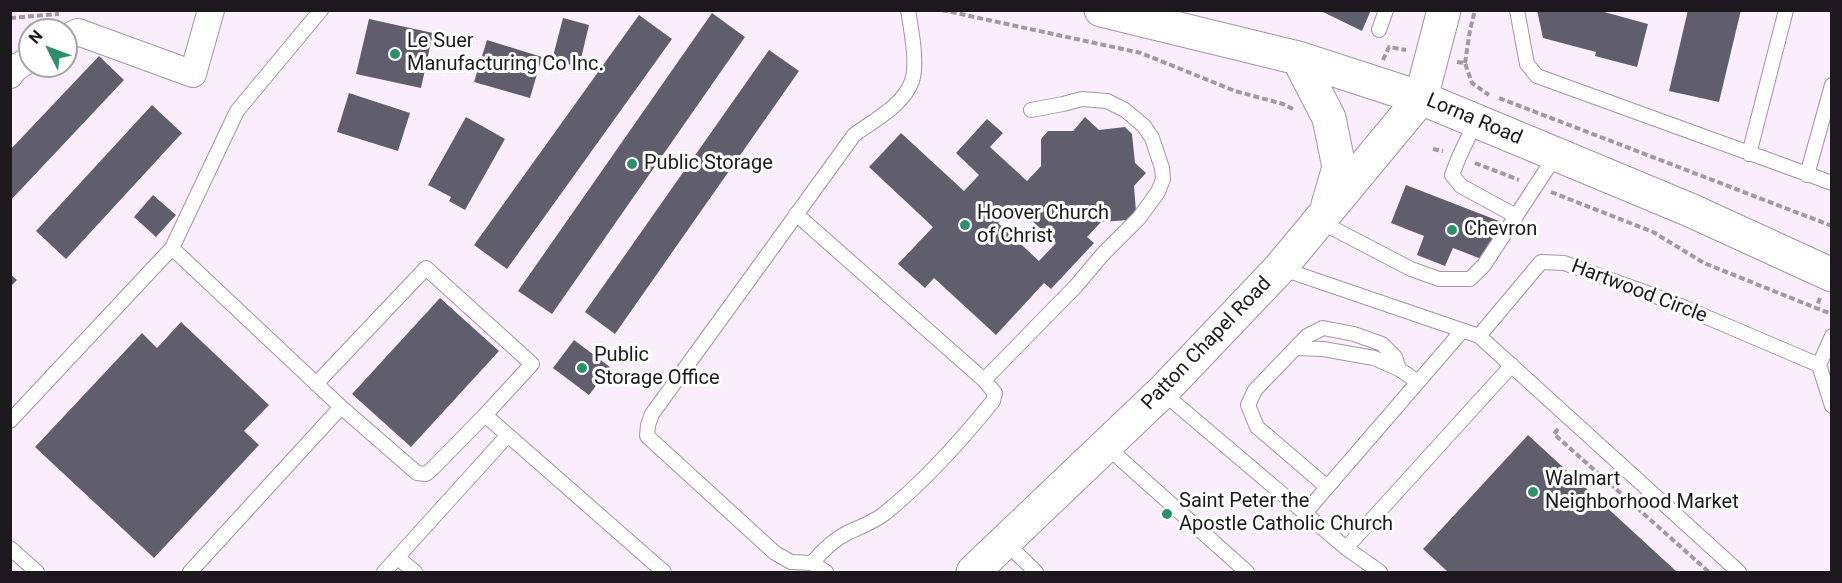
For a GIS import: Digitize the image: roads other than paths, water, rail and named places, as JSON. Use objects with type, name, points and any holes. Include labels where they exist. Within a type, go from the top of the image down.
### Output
[{"type":"street","points":[[78,32],[193,74],[211,10]]},
{"type":"street","name":"Lorna Road","points":[[1101,10],[1298,58],[1421,98],[1690,210],[1832,275]]},
{"type":"street","points":[[1421,98],[1444,10]]},
{"type":"street","points":[[1298,58],[1329,118],[1339,167],[1322,217]]},
{"type":"street","name":"Patton Chapel Road","points":[[973,573],[1162,392],[1280,268],[1421,98]]},
{"type":"lane","points":[[10,421],[172,248],[237,111],[321,10]]},
{"type":"lane","points":[[826,573],[812,563],[791,562],[776,553],[647,436],[648,425],[652,414],[854,135],[888,111],[912,81],[914,54],[908,10]]},
{"type":"lane","points":[[1379,30],[1386,10]]},
{"type":"lane","points":[[1517,10],[1527,64],[1537,76],[1832,183]]},
{"type":"lane","points":[[1749,154],[1786,10]]},
{"type":"lane","points":[[1807,174],[1832,85]]},
{"type":"lane","points":[[984,380],[1076,286],[1138,218],[1158,192],[1163,179],[1162,168],[1152,138],[1144,126],[1125,110],[1107,101],[1082,99],[1063,105],[1031,110]]},
{"type":"lane","points":[[1476,121],[1452,175],[1461,186],[1516,216]]},
{"type":"lane","points":[[1322,217],[1411,269],[1438,279],[1470,279],[1484,266],[1556,155]]},
{"type":"lane","points":[[796,214],[984,380],[995,393],[993,401],[957,446],[894,506],[874,521],[845,534],[826,548],[812,563]]},
{"type":"lane","points":[[172,248],[316,384],[341,407],[417,473],[426,474],[443,458],[532,364],[426,268],[316,384]]},
{"type":"lane","name":"Hartwood Circle","points":[[1479,336],[1541,262],[1564,263],[1669,301],[1819,365]]},
{"type":"lane","points":[[1280,268],[1479,336],[1739,573]]},
{"type":"lane","points":[[1327,487],[1257,427],[1248,405],[1255,390],[1307,336],[1323,328],[1354,334],[1382,344],[1395,357],[1399,369]]},
{"type":"lane","points":[[1305,513],[1462,331]]},
{"type":"lane","points":[[1832,336],[1819,365],[1832,406]]},
{"type":"lane","points":[[1296,348],[1323,349],[1374,358],[1399,369],[1418,382]]},
{"type":"lane","points":[[1346,548],[1512,365]]},
{"type":"lane","points":[[1162,392],[1346,548],[1380,573]]},
{"type":"lane","points":[[190,573],[341,407]]},
{"type":"lane","points":[[484,415],[664,573]]},
{"type":"lane","points":[[384,573],[508,435]]},
{"type":"lane","points":[[1106,446],[1247,573]]},
{"type":"lane","points":[[1005,542],[1036,573]]},
{"type":"lane","points":[[10,548],[37,573]]},
{"type":"lane","points":[[398,558],[415,573]]},
{"type":"place","name":"Le Suer Manufacturing Co Inc.","points":[[395,54]]},
{"type":"place","name":"Public Storage","points":[[632,164]]},
{"type":"place","name":"Hoover Church of Christ","points":[[965,225]]},
{"type":"place","name":"Chevron","points":[[1452,230]]},
{"type":"place","name":"Public Storage Office","points":[[582,368]]},
{"type":"place","name":"Walmart Neighborhood Market","points":[[1533,492]]},
{"type":"place","name":"Saint Peter the Apostle Catholic Church","points":[[1167,514]]}]
